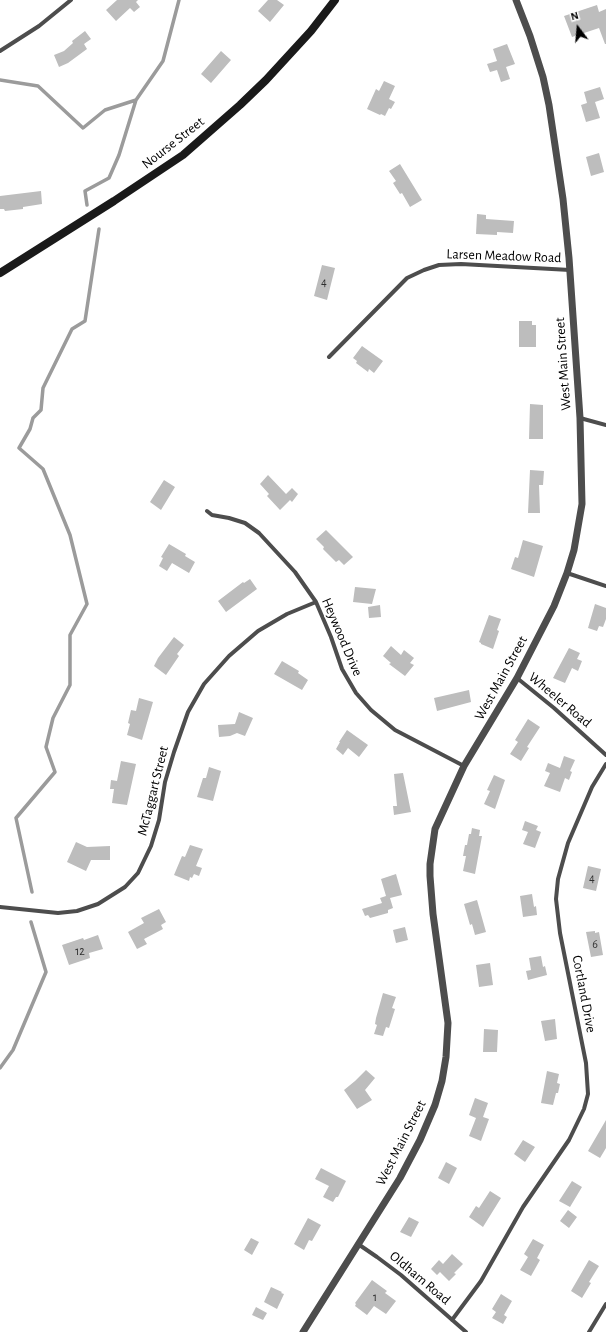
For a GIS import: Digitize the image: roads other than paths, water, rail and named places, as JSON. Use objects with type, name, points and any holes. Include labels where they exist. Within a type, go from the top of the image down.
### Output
[{"type":"main road","name":"Nourse Street","points":[[0,273],[102,210],[183,155],[266,80],[311,31],[335,0]]},
{"type":"street","points":[[0,51],[39,26],[71,0]]},
{"type":"street","name":"West Main Street","points":[[303,1332],[383,1206],[411,1158],[431,1116],[442,1081],[446,1057],[448,1023],[433,914],[430,864],[435,829],[464,766],[517,678],[554,606],[574,550],[582,504],[580,418],[570,270],[563,200],[549,105],[538,60],[516,0]]},
{"type":"street","name":"Larsen Meadow Road","points":[[329,357],[407,278],[424,270],[439,265],[461,264],[570,270]]},
{"type":"street","points":[[580,418],[606,425]]},
{"type":"street","name":"Heywood Drive","points":[[207,511],[212,515],[245,523],[258,533],[295,572],[316,602],[324,619],[342,669],[356,693],[371,710],[395,730],[464,766]]},
{"type":"street","points":[[567,573],[606,586]]},
{"type":"street","name":"McTaggart Street","points":[[0,907],[58,913],[77,911],[98,904],[125,887],[138,873],[151,846],[159,820],[165,782],[174,752],[188,712],[204,684],[229,656],[258,631],[287,614],[316,602]]},
{"type":"street","name":"Wheeler Road","points":[[517,678],[554,708],[606,755]]},
{"type":"street","name":"Cortland Drive","points":[[452,1320],[481,1281],[523,1207],[569,1140],[584,1109],[588,1094],[586,1064],[560,932],[556,899],[558,879],[568,843],[592,787],[606,764]]},
{"type":"street","name":"Oldham Road","points":[[358,1244],[395,1271],[466,1332]]},
{"type":"street","points":[[589,1332],[606,1304]]},
{"type":"waterway","points":[[87,205],[85,191],[109,178],[119,155],[136,100],[163,61],[179,0]]},
{"type":"waterway","points":[[0,80],[38,86],[83,128],[105,110],[136,100]]},
{"type":"waterway","points":[[32,892],[16,818],[55,772],[46,747],[53,718],[70,685],[70,635],[87,604],[70,535],[43,469],[19,448],[30,429],[33,418],[41,410],[43,388],[72,329],[85,321],[99,229]]},
{"type":"waterway","points":[[0,1068],[13,1050],[46,972],[31,922]]}]
